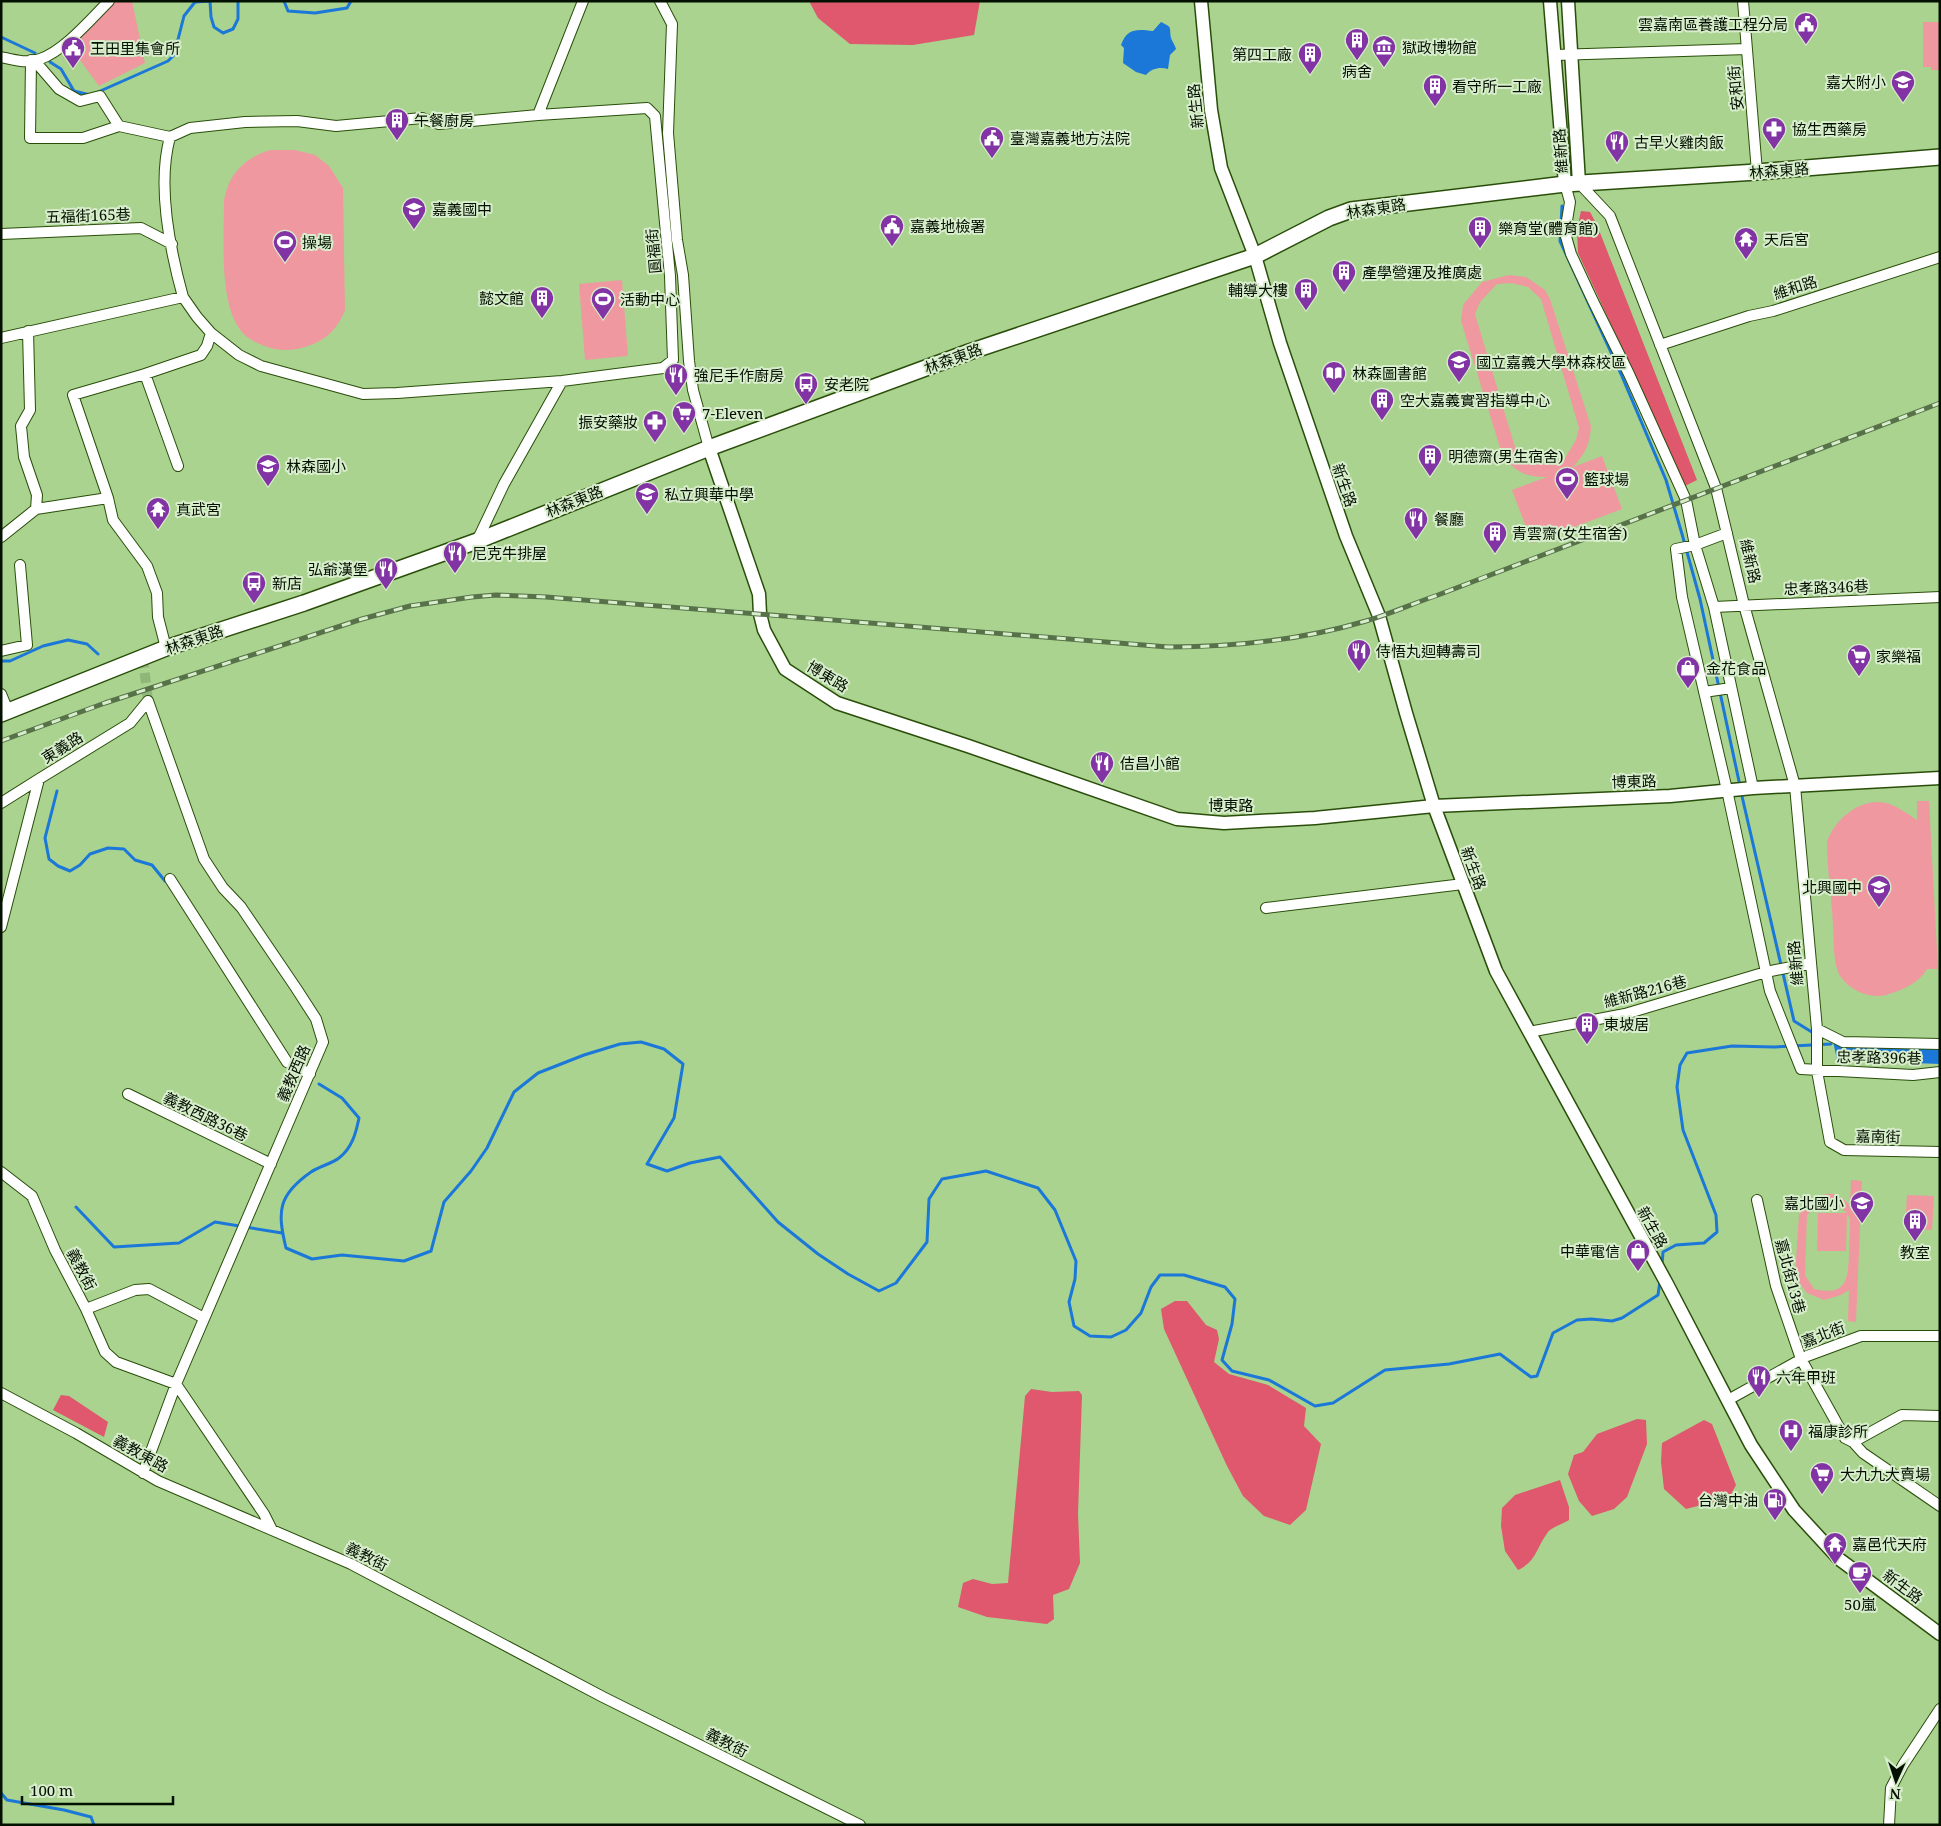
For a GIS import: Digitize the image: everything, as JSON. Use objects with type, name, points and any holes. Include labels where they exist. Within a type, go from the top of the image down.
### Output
[{"type":"main road","name":"林森東路","points":[[5,712],[166,648],[304,603],[477,541],[709,448],[969,352],[1255,256],[1329,218],[1352,210],[1572,183],[1757,172],[1940,157]]},
{"type":"street","points":[[1,57],[19,62],[40,59],[68,42],[109,1]]},
{"type":"street","points":[[32,60],[30,138],[84,138],[119,126],[170,136],[190,128],[245,122],[297,121],[336,126],[422,118],[439,124],[538,115],[583,1]]},
{"type":"street","name":"圓福街","points":[[660,1],[672,24],[668,132],[683,275],[689,361],[693,390],[709,448]]},
{"type":"street","name":"新生路","points":[[1201,1],[1211,110],[1219,159],[1255,256],[1280,343],[1346,536],[1379,616],[1434,806],[1496,971],[1751,1445],[1794,1510],[1839,1559],[1940,1634]]},
{"type":"street","name":"維新路","points":[[1550,1],[1555,55],[1572,183],[1610,216],[1716,488],[1744,605],[1795,786],[1817,1029],[1817,1071]]},
{"type":"street","name":"維新路","points":[[1568,1],[1572,183]]},
{"type":"street","name":"安和街","points":[[1743,1],[1757,172]]},
{"type":"street","points":[[1555,55],[1747,49]]},
{"type":"street","points":[[32,60],[59,89],[80,101],[100,96],[119,126]]},
{"type":"street","name":"圓福街","points":[[538,115],[647,108],[655,116],[664,201],[670,276],[673,360],[662,368],[562,381]]},
{"type":"street","points":[[170,136],[164,168],[165,194],[172,244],[184,297],[197,317],[211,333],[239,355],[261,366],[363,394],[562,381]]},
{"type":"street","points":[[1572,183],[1565,233],[1572,254],[1686,500],[1695,545],[1714,607],[1753,788]]},
{"type":"street","name":"五福街165巷","points":[[1,234],[141,228],[172,244]]},
{"type":"street","name":"維和路","points":[[1660,345],[1940,257]]},
{"type":"street","points":[[1,338],[184,297]]},
{"type":"street","points":[[28,331],[30,410],[21,426],[24,457],[37,495],[36,509]]},
{"type":"street","points":[[166,648],[158,617],[157,593],[154,584],[147,566],[113,520],[108,498],[73,395],[201,355],[207,346],[211,333]]},
{"type":"street","points":[[145,374],[178,466]]},
{"type":"street","points":[[477,541],[504,484],[562,381]]},
{"type":"street","name":"博東路","points":[[709,448],[759,594],[760,614],[764,630],[785,669],[837,703],[968,746],[1177,819],[1224,823],[1306,819],[1434,806],[1670,796],[1753,788],[1940,778]]},
{"type":"street","points":[[1,537],[36,509],[108,498]]},
{"type":"street","points":[[1728,533],[1695,545],[1676,549],[1682,597],[1727,790],[1770,991],[1800,1069],[1817,1071]]},
{"type":"street","points":[[1,651],[28,645],[20,565]]},
{"type":"street","name":"忠孝路346巷","points":[[1714,607],[1940,597]]},
{"type":"street","points":[[1704,692],[1732,688]]},
{"type":"street","points":[[1,694],[5,712]]},
{"type":"street","name":"東義路","points":[[1,927],[39,779],[130,723],[148,701]]},
{"type":"street","name":"義教西路","points":[[143,1473],[176,1384],[323,1042],[316,1019],[241,907],[224,888],[204,859],[148,701]]},
{"type":"street","points":[[1,803],[39,779]]},
{"type":"street","points":[[170,878],[238,982],[287,1062],[310,1074]]},
{"type":"street","points":[[1266,908],[1462,884]]},
{"type":"street","name":"維新路216巷","points":[[1530,1032],[1625,1014],[1766,972],[1811,963]]},
{"type":"street","points":[[1817,1029],[1843,1042],[1940,1044]]},
{"type":"street","name":"忠孝路396巷","points":[[1817,1071],[1913,1075],[1940,1072]]},
{"type":"street","name":"嘉南街","points":[[1817,1071],[1830,1142],[1844,1150],[1940,1152]]},
{"type":"street","name":"義教西路36巷","points":[[128,1094],[271,1164]]},
{"type":"street","name":"義教街","points":[[1,1172],[32,1196],[55,1250],[86,1308],[105,1352],[116,1362],[176,1384]]},
{"type":"street","name":"嘉北街13巷","points":[[1757,1200],[1776,1286],[1800,1359],[1846,1438],[1864,1453],[1940,1506]]},
{"type":"street","points":[[86,1308],[135,1290],[149,1290],[204,1318]]},
{"type":"street","name":"嘉北街","points":[[1728,1400],[1800,1359],[1861,1336],[1940,1336]]},
{"type":"street","points":[[176,1384],[264,1514],[272,1530]]},
{"type":"street","name":"義教東路","points":[[1,1392],[158,1481],[272,1530]]},
{"type":"street","points":[[1853,1442],[1902,1416],[1940,1416]]},
{"type":"street","name":"義教街","points":[[272,1530],[360,1569],[603,1697],[860,1825]]},
{"type":"street","points":[[1889,1825],[1892,1788],[1903,1765],[1940,1709]]},
{"type":"shaded area","points":[[109,1],[132,1],[145,63],[99,86],[68,42]]},
{"type":"shaded area","points":[[809,1],[980,1],[974,35],[913,45],[850,44],[818,18]]},
{"type":"shaded area","points":[[1923,22],[1940,22],[1940,70],[1931,70],[1931,67],[1923,67]]},
{"type":"shaded area","name":"操場","points":[[270,150],[295,150],[315,155],[329,166],[343,188],[345,310],[337,325],[327,336],[320,341],[297,349],[274,349],[257,343],[246,336],[239,328],[233,316],[225,284],[224,200],[226,190],[234,174],[246,162]]},
{"type":"shaded area","points":[[1581,211],[1590,212],[1597,225],[1697,480],[1681,488],[1642,392],[1578,253],[1577,229]]},
{"type":"shaded area","points":[[1509,275],[1526,277],[1545,290],[1550,299],[1591,426],[1586,449],[1573,467],[1602,456],[1622,509],[1532,543],[1512,490],[1547,477],[1527,475],[1521,472],[1511,465],[1502,454],[1461,321],[1463,305],[1482,282]],"holes":[[[1511,283],[1528,287],[1541,299],[1579,428],[1576,440],[1562,463],[1534,462],[1515,447],[1475,314],[1480,302],[1497,284]]]},
{"type":"shaded area","name":"活動中心","points":[[622,280],[628,356],[585,360],[579,284]]},
{"type":"shaded area","name":"北興國中","points":[[1917,801],[1929,801],[1938,969],[1927,969],[1919,979],[1904,989],[1879,996],[1865,994],[1846,983],[1836,967],[1827,842],[1830,834],[1842,818],[1858,807],[1867,803],[1886,803],[1917,820]]},
{"type":"shaded area","points":[[1851,1180],[1862,1181],[1856,1322],[1848,1321],[1849,1290],[1841,1295],[1824,1300],[1807,1293],[1795,1277],[1799,1215],[1809,1199],[1835,1194],[1850,1205]],"holes":[[[1827,1203],[1841,1208],[1847,1213],[1818,1213],[1817,1251],[1846,1251],[1847,1214],[1850,1224],[1846,1279],[1843,1285],[1832,1290],[1814,1289],[1805,1275],[1807,1215],[1819,1204]]]},
{"type":"shaded area","points":[[1907,1195],[1934,1196],[1932,1230],[1905,1228]]},
{"type":"shaded area","points":[[1175,1301],[1187,1301],[1206,1325],[1217,1330],[1219,1339],[1214,1362],[1229,1374],[1268,1385],[1306,1408],[1304,1426],[1321,1444],[1306,1510],[1290,1525],[1264,1516],[1243,1496],[1227,1466],[1164,1329],[1161,1309]]},
{"type":"shaded area","points":[[1031,1389],[1052,1392],[1079,1391],[1082,1395],[1078,1514],[1080,1563],[1069,1589],[1053,1595],[1054,1619],[1047,1624],[987,1617],[958,1607],[963,1583],[973,1579],[992,1584],[1008,1583],[1025,1396]]},
{"type":"shaded area","points":[[61,1395],[69,1396],[108,1422],[104,1437],[53,1410]]},
{"type":"shaded area","points":[[1637,1419],[1646,1420],[1647,1444],[1627,1497],[1614,1509],[1592,1516],[1579,1501],[1568,1474],[1574,1455],[1583,1452],[1597,1434]]},
{"type":"shaded area","points":[[1704,1420],[1712,1424],[1736,1485],[1729,1498],[1686,1509],[1664,1489],[1661,1462],[1662,1443]]},
{"type":"shaded area","points":[[1560,1480],[1569,1507],[1569,1520],[1550,1530],[1529,1563],[1518,1570],[1505,1551],[1501,1526],[1502,1508],[1515,1495]]},
{"type":"water","points":[[1161,22],[1170,28],[1171,38],[1176,49],[1170,55],[1168,69],[1156,69],[1146,75],[1136,72],[1123,63],[1124,48],[1121,45],[1126,35],[1133,31],[1153,31]]},
{"type":"water","points":[[1833,1041],[1940,1048],[1940,1064],[1837,1060]]},
{"type":"waterway","points":[[98,92],[168,61],[174,55],[184,16],[195,2],[210,1],[214,27],[223,33],[233,29],[238,19],[238,1]]},
{"type":"waterway","points":[[284,1],[288,11],[315,13],[347,8],[351,1]]},
{"type":"waterway","points":[[1,37],[35,53]]},
{"type":"waterway","points":[[50,62],[61,69],[74,91],[90,95]]},
{"type":"waterway","points":[[1562,206],[1560,241],[1621,374],[1666,480],[1700,599],[1740,786]]},
{"type":"waterway","points":[[1,661],[10,661],[43,646],[68,640],[87,644],[98,654]]},
{"type":"waterway","points":[[57,791],[45,838],[49,859],[58,866],[70,871],[80,865],[90,854],[108,848],[124,849],[135,860],[152,865],[165,881]]},
{"type":"waterway","points":[[1741,792],[1794,1021],[1815,1034]]},
{"type":"waterway","points":[[319,1084],[342,1098],[359,1118],[353,1140],[347,1150],[336,1160],[318,1168],[300,1180],[286,1196],[281,1214],[286,1248],[312,1259],[342,1255],[404,1261],[431,1251],[444,1202],[471,1171],[487,1148],[514,1092],[538,1073],[584,1055],[620,1044],[641,1042],[664,1049],[683,1064],[674,1118],[647,1164],[667,1171],[690,1163],[720,1157],[778,1222],[818,1254],[848,1274],[879,1291],[896,1283],[927,1242],[929,1199],[942,1179],[986,1171],[1038,1188],[1055,1210],[1076,1261],[1075,1279],[1069,1302],[1074,1326],[1090,1336],[1111,1337],[1126,1330],[1141,1313],[1151,1287],[1160,1275],[1184,1275],[1225,1287],[1235,1299],[1232,1324],[1222,1360],[1232,1371],[1269,1380],[1315,1406],[1333,1403],[1385,1370],[1449,1364],[1500,1354],[1531,1377],[1537,1376],[1553,1333],[1577,1320],[1612,1321],[1622,1318],[1658,1295],[1660,1281]]},
{"type":"waterway","points":[[1662,1265],[1663,1252],[1676,1245],[1704,1243],[1717,1232],[1716,1215],[1683,1130],[1677,1087],[1680,1065],[1687,1053],[1732,1046],[1774,1047],[1831,1044]]},
{"type":"waterway","points":[[76,1207],[114,1247],[179,1243],[215,1222],[282,1233]]},
{"type":"waterway","points":[[1,1793],[7,1800],[64,1810],[91,1817],[94,1825]]},
{"type":"tunnel","points":[[143,658],[148,701]]},
{"type":"railway","points":[[1,741],[105,703],[362,619],[410,606],[496,595],[546,597],[1168,647],[1218,646],[1293,638],[1342,628],[1384,615],[1940,403]]},
{"type":"place","name":"雲嘉南區養護工程分局","points":[[1806,45]]},
{"type":"place","name":"病舍","points":[[1357,61]]},
{"type":"place","name":"獄政博物館","points":[[1384,68]]},
{"type":"place","name":"王田里集會所","points":[[73,69]]},
{"type":"place","name":"第四工廠","points":[[1310,75]]},
{"type":"place","name":"嘉大附小","points":[[1903,103]]},
{"type":"place","name":"看守所一工廠","points":[[1435,107]]},
{"type":"place","name":"午餐廚房","points":[[397,141]]},
{"type":"place","name":"協生西藥房","points":[[1774,150]]},
{"type":"place","name":"臺灣嘉義地方法院","points":[[992,159]]},
{"type":"place","name":"古早火雞肉飯","points":[[1617,163]]},
{"type":"place","name":"嘉義國中","points":[[414,230]]},
{"type":"place","name":"嘉義地檢署","points":[[892,247]]},
{"type":"place","name":"樂育堂(體育館)","points":[[1480,249]]},
{"type":"place","name":"天后宮","points":[[1746,260]]},
{"type":"place","name":"操場","points":[[285,263]]},
{"type":"place","name":"產學營運及推廣處","points":[[1344,293]]},
{"type":"place","name":"輔導大樓","points":[[1306,311]]},
{"type":"place","name":"懿文館","points":[[542,319]]},
{"type":"place","name":"活動中心","points":[[603,320]]},
{"type":"place","name":"國立嘉義大學林森校區","points":[[1459,383]]},
{"type":"place","name":"林森圖書館","points":[[1334,394]]},
{"type":"place","name":"強尼手作廚房","points":[[676,396]]},
{"type":"place","name":"安老院","points":[[806,405]]},
{"type":"place","name":"空大嘉義實習指導中心","points":[[1382,421]]},
{"type":"place","name":"7-Eleven","points":[[684,434]]},
{"type":"place","name":"振安藥妝","points":[[655,443]]},
{"type":"place","name":"明德齋(男生宿舍)","points":[[1430,477]]},
{"type":"place","name":"林森國小","points":[[268,487]]},
{"type":"place","name":"籃球場","points":[[1567,500]]},
{"type":"place","name":"私立興華中學","points":[[647,515]]},
{"type":"place","name":"真武宮","points":[[158,530]]},
{"type":"place","name":"餐廳","points":[[1416,540]]},
{"type":"place","name":"青雲齋(女生宿舍)","points":[[1495,554]]},
{"type":"place","name":"尼克牛排屋","points":[[455,574]]},
{"type":"place","name":"弘爺漢堡","points":[[386,590]]},
{"type":"place","name":"新店","points":[[254,604]]},
{"type":"place","name":"侍悟丸迴轉壽司","points":[[1359,672]]},
{"type":"place","name":"家樂福","points":[[1859,677]]},
{"type":"place","name":"金花食品","points":[[1688,689]]},
{"type":"place","name":"佶昌小館","points":[[1102,784]]},
{"type":"place","name":"北興國中","points":[[1879,908]]},
{"type":"place","name":"東坡居","points":[[1587,1045]]},
{"type":"place","name":"嘉北國小","points":[[1862,1224]]},
{"type":"place","name":"教室","points":[[1915,1242]]},
{"type":"place","name":"中華電信","points":[[1638,1272]]},
{"type":"place","name":"六年甲班","points":[[1759,1398]]},
{"type":"place","name":"福康診所","points":[[1791,1452]]},
{"type":"place","name":"大九九大賣場","points":[[1822,1495]]},
{"type":"place","name":"台灣中油","points":[[1775,1521]]},
{"type":"place","name":"嘉邑代天府","points":[[1835,1565]]},
{"type":"place","name":"50嵐","points":[[1860,1594]]}]
